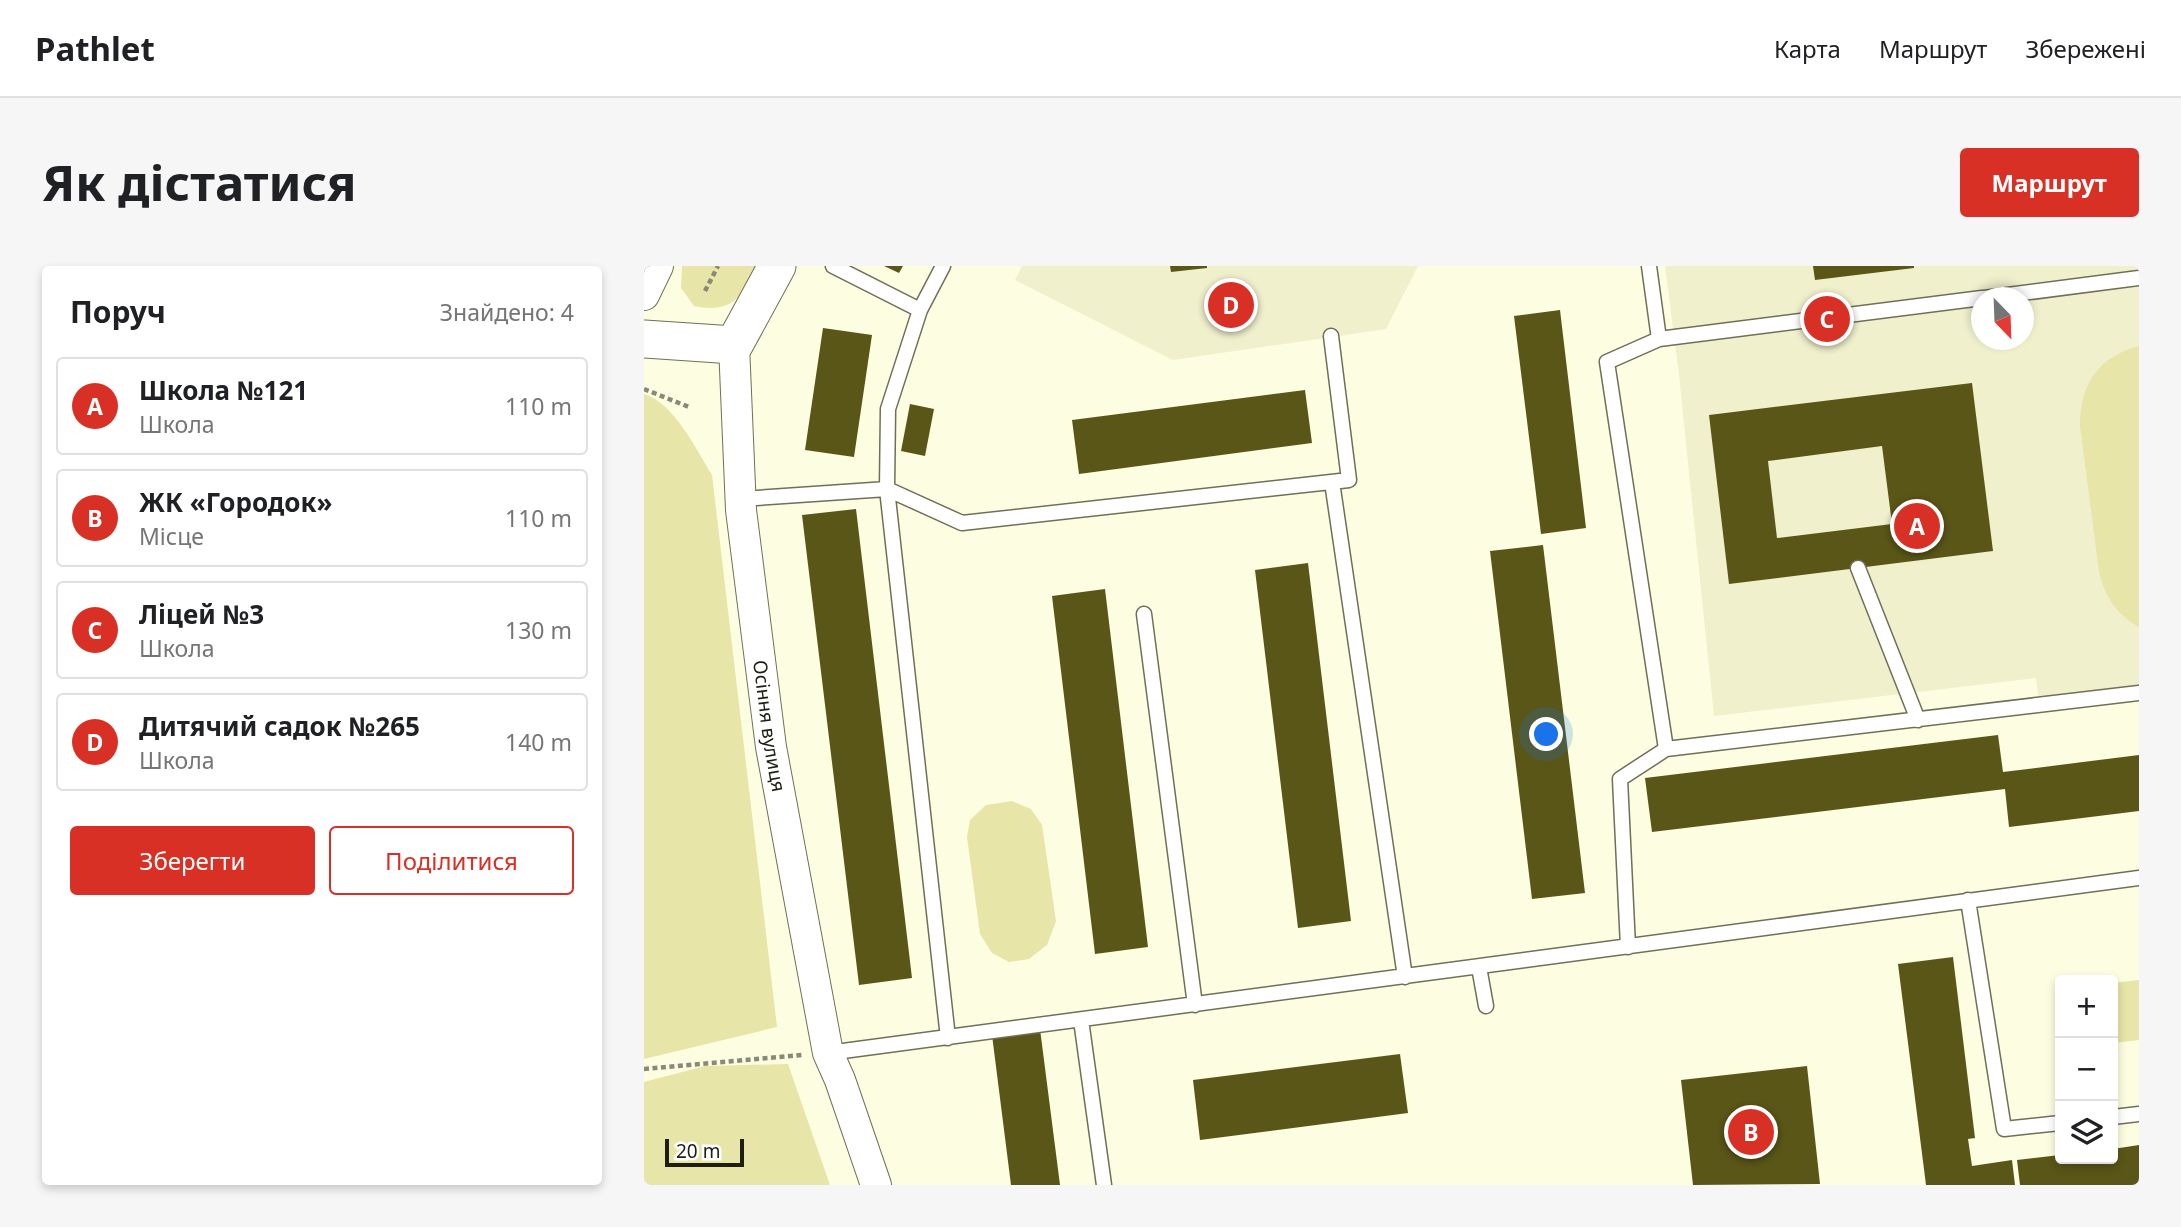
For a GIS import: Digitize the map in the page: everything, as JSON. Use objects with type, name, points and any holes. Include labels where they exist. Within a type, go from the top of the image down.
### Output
[{"type":"street","points":[[644,295],[658,266]]},
{"type":"street","points":[[644,339],[734,345],[777,266]]},
{"type":"street","name":"Осіння вулиця","points":[[734,345],[741,499],[771,747],[828,1053],[876,1185]]},
{"type":"lane","points":[[833,266],[920,310]]},
{"type":"lane","points":[[943,266],[920,310],[888,409],[887,489],[948,1038]]},
{"type":"lane","points":[[1649,266],[1659,339]]},
{"type":"lane","points":[[2034,291],[2139,278]]},
{"type":"lane","points":[[1665,749],[1607,362],[1659,339],[1971,300]]},
{"type":"lane","points":[[741,499],[887,489],[962,523],[1349,480],[1331,336]]},
{"type":"lane","points":[[1332,481],[1405,977]]},
{"type":"lane","points":[[1857,568],[1918,720]]},
{"type":"lane","points":[[1144,614],[1195,1005]]},
{"type":"lane","points":[[1628,947],[1619,779],[1665,749],[2139,694]]},
{"type":"lane","points":[[828,1053],[2139,878]]},
{"type":"lane","points":[[1968,900],[2004,1129],[2055,1124]]},
{"type":"lane","points":[[1479,967],[1486,1006]]},
{"type":"lane","points":[[1081,1020],[1104,1185]]},
{"type":"lane","points":[[2118,1116],[2139,1114]]},
{"type":"path","points":[[705,290],[718,266]]},
{"type":"path","points":[[644,388],[689,407]]},
{"type":"path","points":[[645,1067],[828,1053]]},
{"type":"shaded area","points":[[682,266],[758,266],[747,286],[734,301],[727,305],[707,308],[694,306],[681,288]]},
{"type":"shaded area","points":[[1022,266],[1418,266],[1386,329],[1173,360],[1015,280]]},
{"type":"shaded area","points":[[1665,266],[2139,266],[2139,690],[2039,702],[2036,678],[1714,716],[1679,375]]},
{"type":"shaded area","points":[[2139,346],[2139,627],[2118,610],[2101,581],[2080,426],[2083,397],[2094,374],[2112,357]]},
{"type":"shaded area","points":[[644,394],[655,399],[674,417],[712,475],[777,1027],[644,1059]]},
{"type":"shaded area","points":[[1012,801],[1031,809],[1042,825],[1056,921],[1047,945],[1029,959],[1009,962],[992,953],[980,934],[967,837],[970,820],[986,805]]},
{"type":"shaded area","points":[[2139,980],[2139,1040],[2118,1042],[2118,982]]},
{"type":"shaded area","points":[[788,1064],[830,1185],[644,1185],[644,1082],[705,1066]]},
{"type":"building","points":[[884,266],[903,266],[899,273]]},
{"type":"building","points":[[1170,266],[1207,266],[1207,268],[1171,272]]},
{"type":"building","points":[[1813,266],[1914,266],[1914,268],[1815,280]]},
{"type":"building","points":[[1560,310],[1586,528],[1541,534],[1514,316]]},
{"type":"building","points":[[823,328],[872,335],[854,457],[805,450]]},
{"type":"building","points":[[1972,383],[1993,551],[1729,584],[1709,415]],"holes":[[[1882,446],[1892,524],[1777,538],[1768,461]]]},
{"type":"building","points":[[1305,390],[1312,443],[1079,474],[1072,420]]},
{"type":"building","points":[[910,404],[934,409],[925,456],[901,451]]},
{"type":"building","points":[[856,509],[912,978],[859,985],[802,515]]},
{"type":"building","points":[[1543,545],[1585,893],[1532,899],[1490,551]]},
{"type":"building","points":[[1308,563],[1351,921],[1298,928],[1255,570]]},
{"type":"building","points":[[1105,589],[1148,947],[1095,954],[1052,596]]},
{"type":"building","points":[[1998,735],[2003,772],[2139,755],[2139,811],[2009,827],[2005,789],[1652,832],[1645,778]]},
{"type":"building","points":[[1953,957],[1975,1138],[1968,1139],[1972,1166],[2012,1160],[2015,1185],[1926,1185],[1898,964]]},
{"type":"building","points":[[1040,1029],[1060,1185],[1011,1185],[992,1035]]},
{"type":"building","points":[[1400,1054],[1408,1113],[1200,1140],[1193,1080]]},
{"type":"building","points":[[1807,1066],[1820,1184],[1693,1185],[1681,1080]]},
{"type":"building","points":[[2139,1145],[2139,1185],[2020,1185],[2017,1160],[2055,1156],[2055,1164],[2118,1164],[2118,1148]]},
{"type":"place","name":"Дитячий садок №265","points":[[1231,305]]},
{"type":"place","name":"Ліцей №3","points":[[1827,319]]},
{"type":"place","name":"Школа №121","points":[[1917,526]]},
{"type":"place","name":"ЖК «Городок»","points":[[1751,1132]]}]
